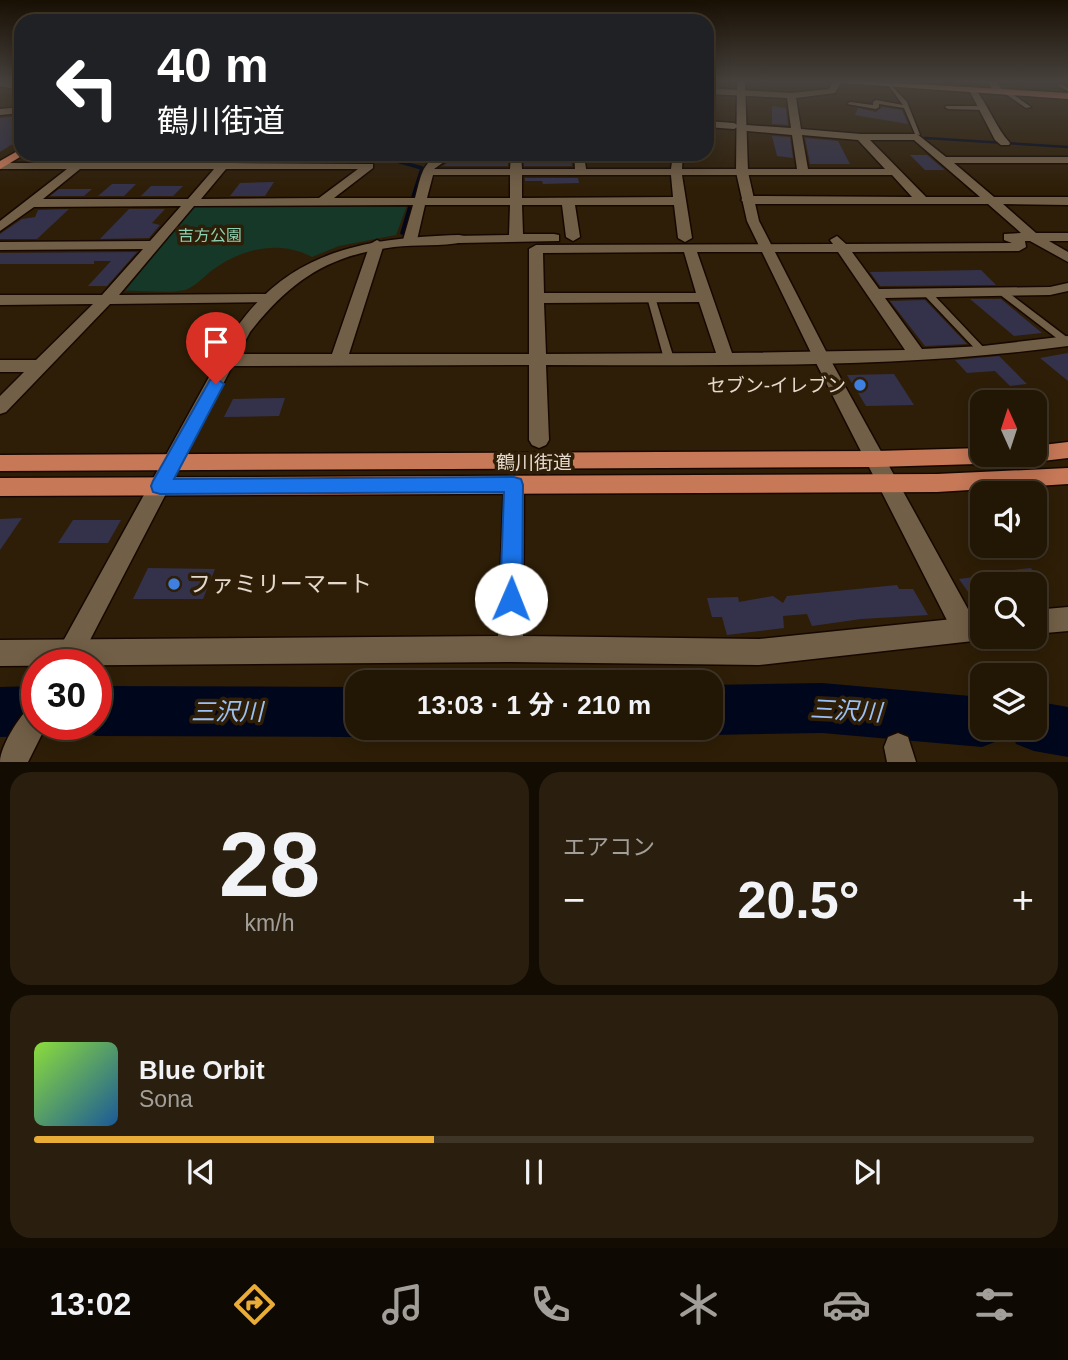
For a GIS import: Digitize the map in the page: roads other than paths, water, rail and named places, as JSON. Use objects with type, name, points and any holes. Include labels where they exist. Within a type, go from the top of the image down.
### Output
[{"type":"main road","points":[[1047,452],[1068,450]]},
{"type":"main road","name":"鶴川街道","points":[[0,463],[876,459],[970,456]]},
{"type":"main road","name":"鶴川街道","points":[[0,487],[888,483],[1068,476]]},
{"type":"street","points":[[741,118],[742,172],[747,200],[762,242],[888,483],[970,623]]},
{"type":"street","points":[[794,118],[803,172]]},
{"type":"street","points":[[988,118],[999,138],[1005,143]]},
{"type":"street","points":[[714,125],[734,127]]},
{"type":"street","points":[[747,128],[861,138],[917,137],[991,200],[1026,237],[1068,258]]},
{"type":"street","points":[[861,138],[922,200]]},
{"type":"street","points":[[944,160],[1068,160]]},
{"type":"street","points":[[0,227],[84,161]]},
{"type":"street","points":[[0,407],[107,299],[227,161]]},
{"type":"street","points":[[309,166],[312,161]]},
{"type":"street","points":[[410,240],[430,166],[438,161]]},
{"type":"street","points":[[516,161],[516,238]]},
{"type":"street","points":[[580,161],[581,172]]},
{"type":"street","points":[[677,161],[679,201],[687,243],[726,359]]},
{"type":"street","points":[[0,166],[369,166],[323,201]]},
{"type":"street","points":[[428,172],[895,172]]},
{"type":"street","points":[[747,200],[1068,201]]},
{"type":"street","points":[[568,201],[573,237]]},
{"type":"street","points":[[31,202],[679,201]]},
{"type":"street","points":[[539,440],[536,249],[573,237],[687,243]]},
{"type":"street","points":[[1026,237],[1068,237]]},
{"type":"street","points":[[72,649],[243,330],[286,281],[305,269],[353,250],[410,240],[516,238],[556,243],[762,242],[1018,247],[1026,237]]},
{"type":"street","points":[[839,243],[917,355]]},
{"type":"street","points":[[339,359],[377,244]]},
{"type":"street","points":[[0,246],[154,245]]},
{"type":"street","points":[[1048,247],[1068,247]]},
{"type":"street","points":[[876,294],[1002,292],[1068,287]]},
{"type":"street","points":[[537,298],[704,297]]},
{"type":"street","points":[[0,300],[268,299]]},
{"type":"street","points":[[229,360],[822,359],[983,352],[1067,341]]},
{"type":"street","points":[[0,366],[40,366]]},
{"type":"street","points":[[510,649],[514,485]]},
{"type":"street","points":[[1047,621],[1068,619]]},
{"type":"street","points":[[112,658],[510,649],[759,652],[970,628]]},
{"type":"street","points":[[0,653],[21,655]]},
{"type":"lane","points":[[910,118],[918,134]]},
{"type":"lane","points":[[1002,292],[1067,341]]},
{"type":"lane","points":[[928,294],[983,352]]},
{"type":"lane","points":[[651,297],[668,359]]},
{"type":"waterway","points":[[925,138],[1068,147]]},
{"type":"waterway","points":[[397,161],[422,168],[413,197]]},
{"type":"waterway","points":[[402,233],[411,203]]},
{"type":"waterway","name":"三沢川","points":[[723,710],[822,708],[970,721]]},
{"type":"waterway","name":"三沢川","points":[[0,712],[21,711]]},
{"type":"waterway","name":"三沢川","points":[[112,711],[345,712]]},
{"type":"waterway","name":"三沢川","points":[[1047,728],[1068,732]]},
{"type":"place","name":"セブン-イレブン","points":[[860,385]]},
{"type":"place","name":"ファミリーマート","points":[[174,584]]},
{"type":"park label","name":"吉方公園","points":[[210,235]]}]
